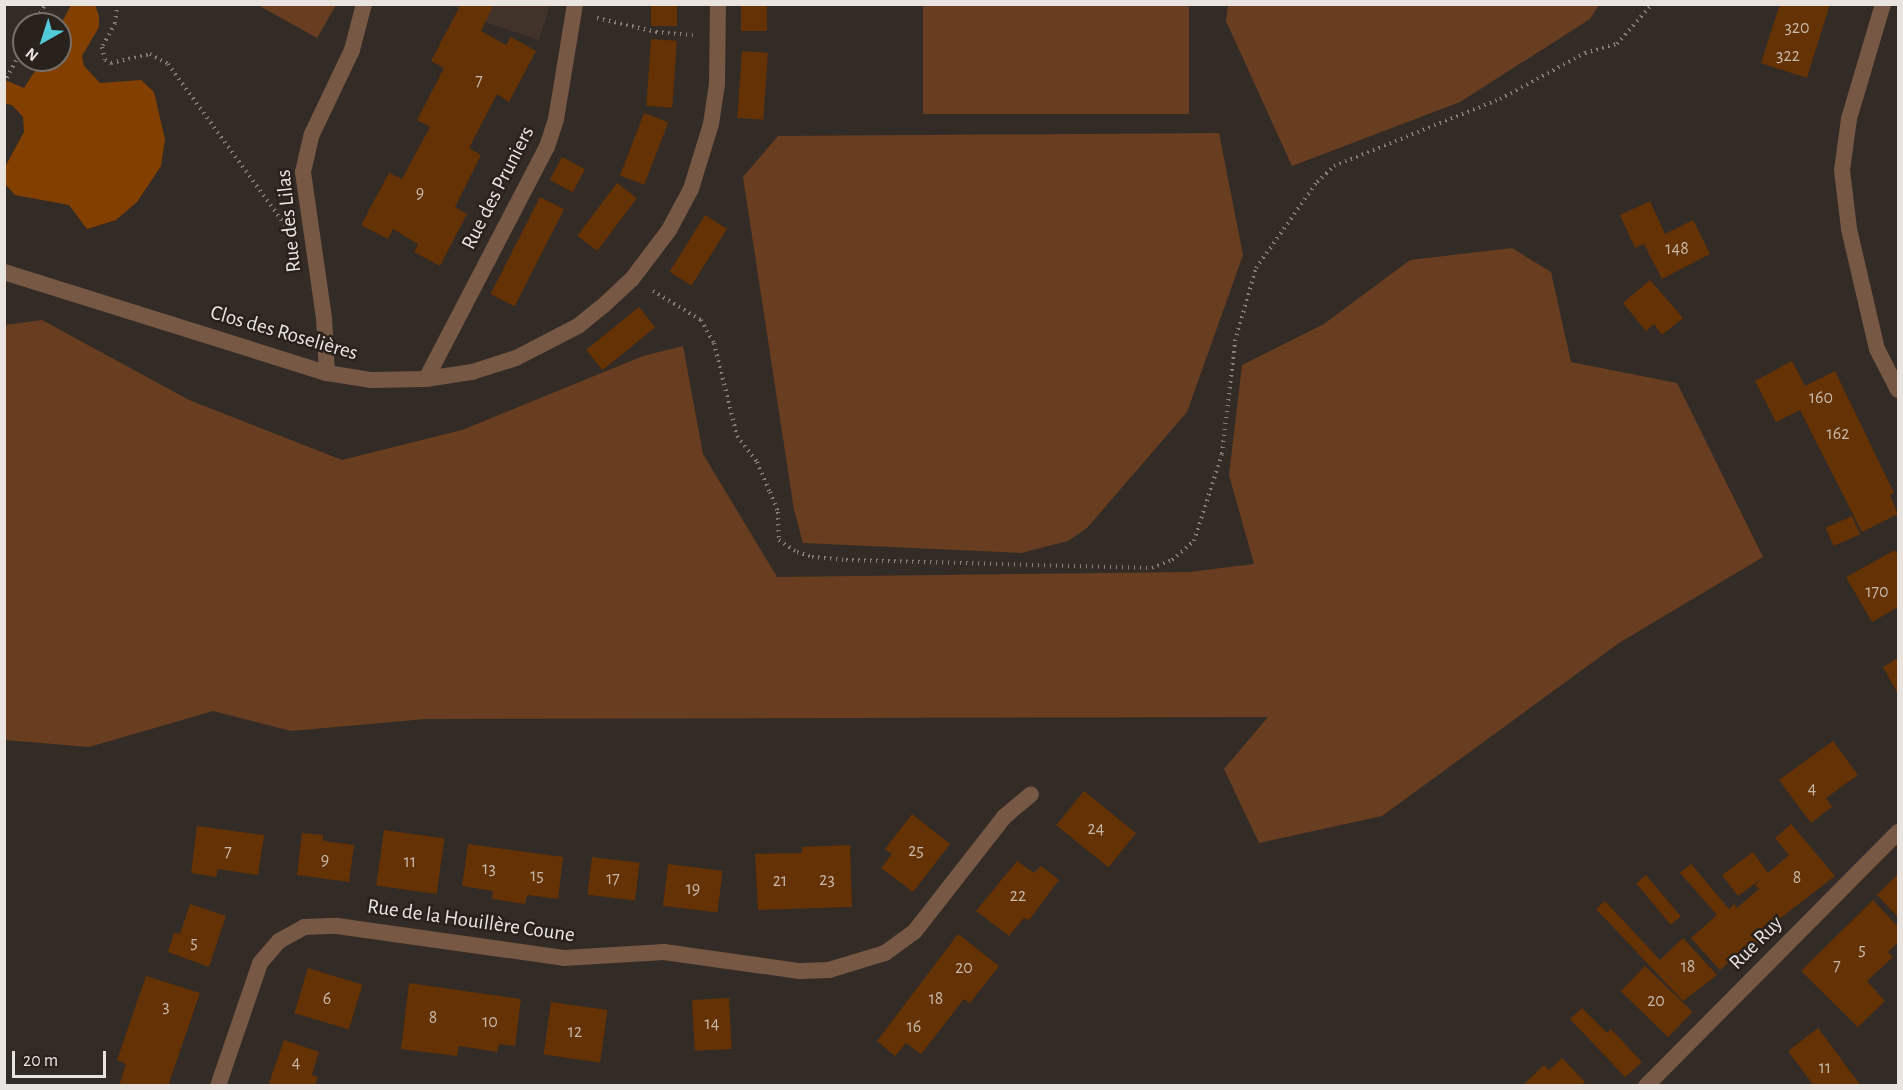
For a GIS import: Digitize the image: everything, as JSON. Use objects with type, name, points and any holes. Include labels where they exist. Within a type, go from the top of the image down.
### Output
[{"type":"street","name":"Rue des Lilas","points":[[327,373],[324,318],[303,172],[312,134],[352,50],[364,4]]},
{"type":"street","name":"Rue des Pruniers","points":[[426,380],[547,147],[556,119],[575,4]]},
{"type":"street","name":"Clos des Roselières","points":[[4,272],[327,373],[371,380],[426,380],[472,372],[540,347],[578,326],[632,279],[669,230],[699,167],[715,107],[718,4]]},
{"type":"street","points":[[1883,4],[1849,119],[1842,170],[1849,229],[1877,349],[1899,390]]},
{"type":"street","name":"Rue de la Houillère Coune","points":[[218,1086],[261,963],[279,941],[304,927],[337,926],[564,958],[664,952],[800,971],[829,970],[885,954],[915,932],[1004,817],[1031,794]]},
{"type":"street","name":"Rue Ruy","points":[[1646,1086],[1899,832]]},
{"type":"path","points":[[117,4],[115,23],[102,47],[105,60],[111,63],[150,54],[168,64],[288,228]]},
{"type":"path","points":[[632,279],[701,320],[714,343],[737,436],[758,462],[778,512],[778,540],[797,552],[812,557],[846,560],[1152,568],[1173,560],[1194,541],[1222,454],[1235,341],[1253,276],[1317,182],[1334,166],[1500,99],[1585,52],[1617,44],[1652,4]]},
{"type":"path","points":[[598,19],[656,32],[718,36]]},
{"type":"path","points":[[5,82],[12,68]]},
{"type":"shaded area","points":[[1228,4],[1599,5],[1590,19],[1460,102],[1292,166],[1226,21]]},
{"type":"shaded area","points":[[71,5],[95,5],[99,16],[99,27],[82,56],[84,66],[100,83],[141,80],[154,92],[165,139],[161,166],[137,202],[116,220],[87,229],[69,205],[15,195],[5,184],[5,167],[24,132],[23,117],[12,105],[5,104],[5,80],[24,88],[34,72],[72,72],[72,12],[67,12]]},
{"type":"shaded area","points":[[258,5],[336,5],[317,38]]},
{"type":"shaded area","points":[[451,5],[550,5],[539,40],[485,22]]},
{"type":"shaded area","points":[[923,5],[1189,5],[1189,114],[923,114]]},
{"type":"shaded area","points":[[1219,133],[1243,255],[1187,412],[1087,528],[1068,541],[1021,553],[803,543],[794,510],[743,177],[778,136]]},
{"type":"shaded area","points":[[1512,248],[1551,272],[1571,362],[1677,383],[1763,557],[1619,643],[1382,816],[1259,843],[1224,769],[1268,717],[426,719],[291,731],[213,711],[89,747],[5,740],[5,325],[42,320],[189,400],[342,460],[462,430],[643,356],[683,346],[703,454],[777,577],[1189,572],[1254,564],[1229,475],[1242,365],[1324,324],[1410,260]]},
{"type":"building","points":[[461,4],[494,4],[481,31],[506,45],[511,37],[536,51],[509,102],[497,94],[469,148],[481,155],[455,207],[467,214],[440,266],[414,252],[418,244],[393,229],[388,239],[361,225],[389,173],[402,179],[430,127],[417,120],[444,68],[431,61]]},
{"type":"building","points":[[651,4],[677,4],[677,26],[651,26]]},
{"type":"building","points":[[741,4],[767,4],[767,31],[741,31]]},
{"type":"building","points":[[1784,4],[1830,4],[1807,78],[1761,63],[1779,7]]},
{"type":"building","points":[[651,39],[677,41],[672,108],[646,106]]},
{"type":"building","points":[[742,51],[768,53],[763,120],[737,118]]},
{"type":"building","points":[[644,113],[668,122],[644,185],[620,176]]},
{"type":"building","points":[[562,157],[585,169],[573,192],[550,180]]},
{"type":"building","points":[[617,183],[637,198],[597,251],[577,236]]},
{"type":"building","points":[[540,197],[564,209],[515,306],[491,294]]},
{"type":"building","points":[[1650,201],[1665,234],[1693,220],[1710,254],[1662,279],[1644,244],[1635,248],[1620,215]]},
{"type":"building","points":[[705,215],[727,229],[692,286],[669,272]]},
{"type":"building","points":[[1650,280],[1683,318],[1662,335],[1654,324],[1646,331],[1623,303]]},
{"type":"building","points":[[639,307],[655,327],[603,370],[586,350]]},
{"type":"building","points":[[1792,361],[1805,386],[1835,371],[1894,493],[1890,495],[1898,514],[1862,532],[1800,410],[1776,422],[1755,381]]},
{"type":"building","points":[[1852,516],[1860,534],[1834,546],[1826,528]]},
{"type":"building","points":[[1895,550],[1898,556],[1898,607],[1872,622],[1846,577]]},
{"type":"building","points":[[1898,658],[1898,694],[1883,667]]},
{"type":"building","points":[[1833,741],[1858,775],[1826,798],[1832,807],[1811,823],[1779,780]]},
{"type":"building","points":[[1084,791],[1136,833],[1108,867],[1056,825]]},
{"type":"building","points":[[912,814],[950,844],[913,892],[881,868],[892,854],[885,849]]},
{"type":"building","points":[[1791,824],[1835,876],[1760,934],[1764,938],[1748,951],[1745,948],[1720,970],[1691,938],[1717,915],[1680,873],[1691,864],[1729,909],[1734,904],[1737,908],[1759,889],[1755,885],[1761,879],[1738,896],[1722,875],[1753,852],[1768,873],[1789,855],[1775,838]]},
{"type":"building","points":[[197,826],[264,835],[258,875],[218,869],[216,877],[191,873]]},
{"type":"building","points":[[384,830],[444,838],[437,894],[376,885]]},
{"type":"building","points":[[302,833],[323,835],[323,841],[354,845],[349,882],[297,875]]},
{"type":"building","points":[[468,844],[563,857],[558,899],[527,895],[525,904],[492,899],[493,891],[462,886]]},
{"type":"building","points":[[850,845],[852,907],[758,910],[755,854],[802,853],[802,847]]},
{"type":"building","points":[[592,857],[640,863],[635,901],[587,895]]},
{"type":"building","points":[[1017,861],[1034,873],[1041,866],[1059,880],[1029,920],[1024,918],[1009,936],[976,911]]},
{"type":"building","points":[[668,864],[723,871],[717,912],[663,906]]},
{"type":"building","points":[[1898,874],[1898,917],[1877,895]]},
{"type":"building","points":[[1646,875],[1681,916],[1671,925],[1636,883]]},
{"type":"building","points":[[1873,900],[1898,927],[1898,942],[1888,952],[1893,957],[1867,981],[1885,1001],[1858,1027],[1801,971]]},
{"type":"building","points":[[1605,901],[1660,960],[1683,938],[1717,975],[1683,1001],[1596,909]]},
{"type":"building","points":[[190,904],[226,916],[209,967],[168,952],[174,933],[180,934]]},
{"type":"building","points":[[958,934],[999,966],[970,1003],[964,999],[921,1054],[906,1043],[895,1056],[877,1041]]},
{"type":"building","points":[[1645,966],[1692,1012],[1668,1037],[1621,991]]},
{"type":"building","points":[[308,968],[363,985],[349,1030],[294,1013]]},
{"type":"building","points":[[146,976],[200,993],[168,1086],[119,1086],[126,1064],[117,1060]]},
{"type":"building","points":[[409,983],[521,999],[515,1046],[499,1044],[497,1052],[459,1046],[457,1056],[401,1049]]},
{"type":"building","points":[[729,998],[732,1049],[695,1051],[692,1000]]},
{"type":"building","points":[[551,1002],[607,1010],[600,1062],[544,1054]]},
{"type":"building","points":[[1582,1008],[1607,1033],[1611,1029],[1642,1062],[1625,1077],[1570,1019]]},
{"type":"building","points":[[1818,1028],[1861,1086],[1814,1086],[1788,1051]]},
{"type":"building","points":[[284,1040],[319,1052],[312,1075],[318,1077],[315,1086],[268,1086]]},
{"type":"building","points":[[1562,1058],[1585,1082],[1580,1086],[1522,1086],[1544,1065],[1549,1070]]}]
